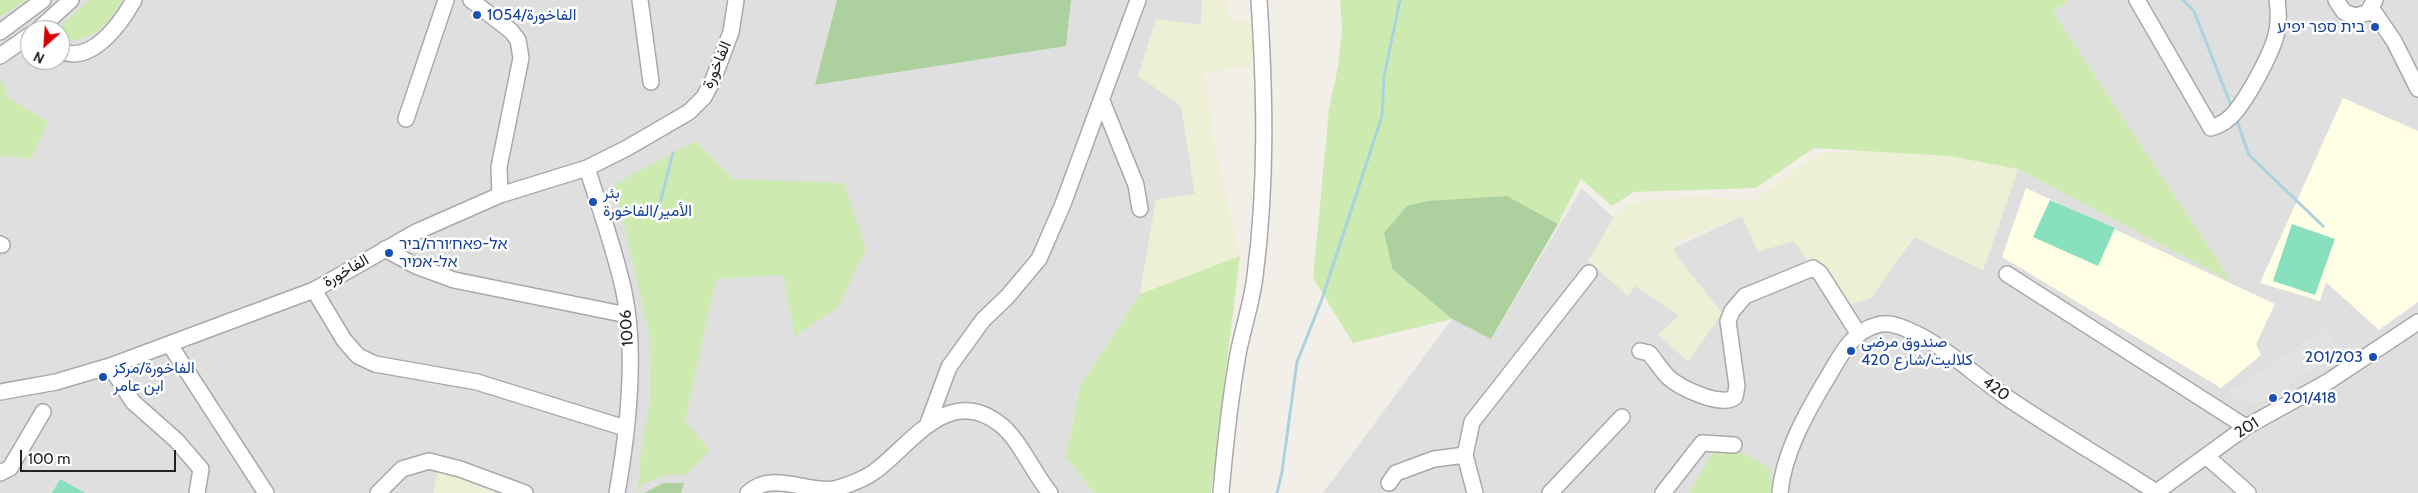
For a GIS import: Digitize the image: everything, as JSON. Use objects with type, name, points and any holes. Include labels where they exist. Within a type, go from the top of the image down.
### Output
[{"type":"street","points":[[0,32],[43,0]]},
{"type":"street","points":[[48,20],[71,0]]},
{"type":"street","points":[[70,54],[82,52],[101,42],[120,24],[134,0]]},
{"type":"street","points":[[406,120],[446,0]]},
{"type":"street","points":[[471,0],[511,31],[518,40],[521,58],[499,167],[500,195]]},
{"type":"street","points":[[640,0],[652,82]]},
{"type":"street","points":[[927,426],[950,367],[983,320],[1007,297],[1039,259],[1063,204],[1138,0]]},
{"type":"street","points":[[1221,493],[1227,424],[1238,352],[1255,278],[1264,174],[1263,67],[1259,0]]},
{"type":"street","points":[[2137,0],[2211,128],[2221,125],[2236,112],[2275,39],[2279,18],[2277,0]]},
{"type":"street","points":[[2336,0],[2339,8],[2349,15],[2362,16],[2373,4],[2418,89]]},
{"type":"street","name":"الفاخورة","points":[[0,392],[56,382],[170,345],[314,290],[416,232],[500,195],[587,168],[689,112],[704,96],[731,32],[734,5]]},
{"type":"street","points":[[23,16],[27,20]]},
{"type":"street","points":[[0,56],[20,43]]},
{"type":"street","points":[[1102,101],[1136,185],[1140,209]]},
{"type":"street","name":"1006","points":[[587,168],[611,241],[624,294],[630,344],[626,428],[616,493]]},
{"type":"street","points":[[385,249],[416,266],[454,280],[627,314]]},
{"type":"street","points":[[1640,351],[1648,353],[1669,378],[1711,399],[1723,402],[1731,401],[1735,397],[1737,386],[1728,321],[1732,312],[1745,296],[1813,268],[1820,273],[1858,334]]},
{"type":"street","points":[[1475,493],[1465,455],[1467,437],[1476,414],[1501,386],[1589,273]]},
{"type":"street","points":[[2007,274],[2246,427]]},
{"type":"street","points":[[314,290],[344,340],[358,356],[375,364],[477,382],[626,428]]},
{"type":"street","name":"201","points":[[2156,493],[2246,427],[2329,381],[2418,322]]},
{"type":"street","name":"420","points":[[1780,493],[1782,473],[1810,408],[1850,342],[1858,334],[1877,324],[1889,324],[1906,329],[1938,346],[2006,397],[2156,493]]},
{"type":"street","points":[[170,345],[266,493]]},
{"type":"street","points":[[110,366],[134,402],[176,440],[201,470],[197,493]]},
{"type":"street","points":[[748,493],[762,484],[772,483],[821,492],[834,489],[873,472],[927,426],[955,410],[969,410],[1002,425],[1050,493]]},
{"type":"street","points":[[0,473],[10,468],[43,412]]},
{"type":"street","points":[[1550,493],[1622,417]]},
{"type":"street","points":[[1663,493],[1702,443],[1734,445]]},
{"type":"street","points":[[1390,483],[1396,473],[1434,459],[1465,455]]},
{"type":"street","points":[[2206,456],[2248,493]]},
{"type":"street","points":[[378,493],[402,468],[430,461],[460,469],[525,493]]},
{"type":"shaded area","points":[[0,0],[837,0],[816,85],[1066,46],[1071,0],[1202,0],[1201,25],[1181,106],[1195,194],[1156,200],[1140,294],[1080,386],[1066,457],[1094,493],[0,493]]},
{"type":"shaded area","points":[[1202,0],[1226,0],[1229,19],[1259,24],[1250,67],[1205,73],[1215,146],[1240,256],[1140,294],[1156,200],[1195,194],[1181,106],[1138,76],[1156,19],[1201,25]]},
{"type":"shaded area","points":[[2070,0],[2418,0],[2418,493],[1323,493],[1452,319],[1491,339],[1582,188],[1655,257],[1742,216],[1794,241],[1871,298],[1914,237],[1983,270],[2018,169],[2231,281],[2053,12]]},
{"type":"shaded area","points":[[2343,98],[2418,131],[2418,302],[2379,330],[2326,282],[2320,301],[2260,283]]},
{"type":"shaded area","points":[[1890,148],[1949,156],[2018,169],[1983,270],[1914,237],[1871,298],[1839,308],[1794,241],[1758,252],[1742,216],[1672,243],[1677,256],[1722,313],[1688,362],[1658,334],[1679,316],[1635,286],[1628,296],[1588,261],[1617,212],[1634,202],[1692,197],[1755,200],[1817,154]]},
{"type":"shaded area","points":[[2026,188],[2275,304],[2256,344],[2261,355],[2221,388],[2002,257]]},
{"type":"shaded area","points":[[2324,328],[2343,353],[2257,403],[2236,399],[2229,392]]},
{"type":"shaded area","points":[[439,468],[495,489],[495,493],[433,493]]},
{"type":"green space","points":[[0,0],[27,0],[0,17]]},
{"type":"green space","points":[[90,0],[122,0],[102,28],[79,40],[70,41],[70,20],[67,20]]},
{"type":"green space","points":[[837,0],[1071,0],[1066,46],[815,85]]},
{"type":"green space","points":[[1340,0],[2070,0],[2053,12],[2232,282],[2018,169],[1949,156],[1814,148],[1756,188],[1634,192],[1612,206],[1581,179],[1558,224],[1507,196],[1393,270],[1452,319],[1353,343],[1313,278],[1329,109],[1338,67],[1342,30]]},
{"type":"green space","points":[[2,81],[8,98],[48,121],[31,159],[5,156],[0,158],[0,82]]},
{"type":"green space","points":[[695,141],[733,179],[844,183],[866,249],[838,308],[795,336],[783,275],[716,279],[685,421],[710,450],[687,475],[668,475],[644,483],[637,493],[641,453],[650,400],[649,334],[615,184]]},
{"type":"green space","points":[[1507,196],[1558,224],[1491,339],[1452,319],[1393,270],[1384,233],[1407,206],[1427,201]]},
{"type":"green space","points":[[2050,200],[2115,228],[2098,266],[2033,237]]},
{"type":"green space","points":[[2292,224],[2335,239],[2315,295],[2273,281]]},
{"type":"green space","points":[[1240,256],[1211,493],[1094,493],[1066,457],[1080,386],[1140,294]]},
{"type":"green space","points":[[1714,451],[1743,453],[1770,468],[1772,493],[1689,493]]},
{"type":"green space","points":[[60,479],[85,493],[52,493]]},
{"type":"green space","points":[[663,483],[684,483],[681,493],[644,493]]},
{"type":"waterway","points":[[1277,493],[1282,472],[1297,362],[1322,299],[1382,116],[1384,77],[1400,0]]},
{"type":"waterway","points":[[2183,0],[2194,11],[2232,108]]},
{"type":"waterway","points":[[2236,118],[2249,155],[2323,226]]},
{"type":"waterway","points":[[659,207],[673,153]]},
{"type":"place","name":"الفاخورة/1054","points":[[477,15]]},
{"type":"place","name":"בית ספר יפיע","points":[[2375,27]]},
{"type":"place","name":"بئر الأمير/الفاخورة","points":[[593,202]]},
{"type":"place","name":"אל-פאח׳ורה/ביר אל-אמיר","points":[[389,253]]},
{"type":"place","name":"صندوق مرضى كلاليت/شارع 420","points":[[1851,351]]},
{"type":"place","name":"201/203","points":[[2373,357]]},
{"type":"place","name":"الفاخورة/مركز ابن عامر","points":[[103,377]]},
{"type":"place","name":"201/418","points":[[2273,398]]}]
